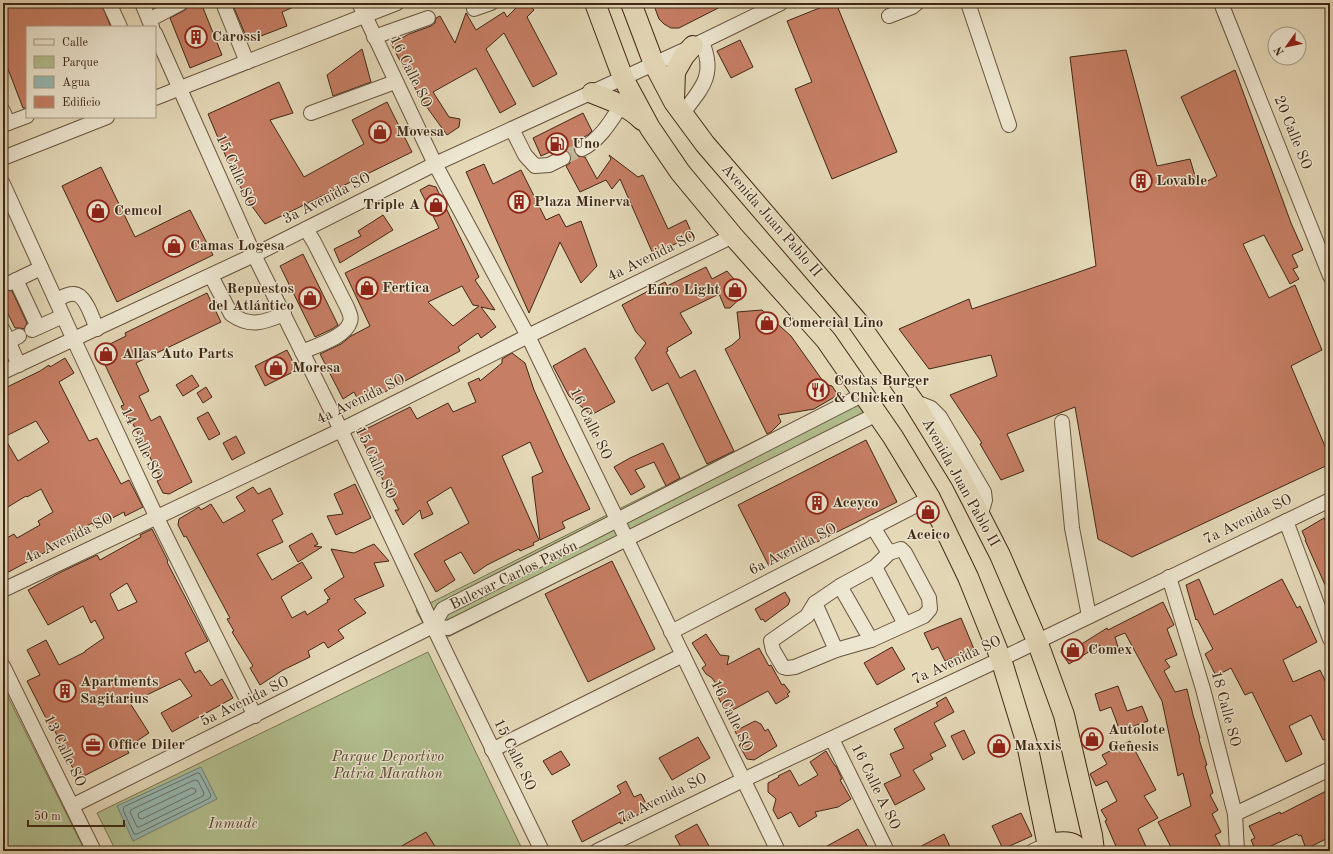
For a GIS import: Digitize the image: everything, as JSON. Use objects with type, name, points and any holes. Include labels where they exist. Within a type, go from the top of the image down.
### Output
[{"type":"highway","points":[[595,3],[623,78],[650,128],[680,172],[733,236],[826,340],[878,414],[930,498],[968,577],[1000,659],[1027,744],[1044,849],[1064,842],[1074,844],[1078,847],[1079,851]]},
{"type":"highway","name":"Avenida Juan Pablo II","points":[[631,3],[654,64],[678,108],[704,144],[857,321],[913,401],[961,479],[1000,555],[1037,641],[1064,715],[1092,835],[1094,851]]},
{"type":"highway","points":[[678,108],[675,72],[684,56],[698,44]]},
{"type":"highway","points":[[592,92],[622,104],[637,115],[650,128]]},
{"type":"street","points":[[109,3],[120,26]]},
{"type":"street","points":[[142,3],[151,24],[180,3]]},
{"type":"street","points":[[156,98],[247,62],[361,9],[397,3]]},
{"type":"street","points":[[474,9],[491,3]]},
{"type":"street","name":"3a Avenida SO","points":[[3,372],[211,276],[435,164],[698,44],[781,3]]},
{"type":"street","points":[[889,16],[912,7],[917,3]]},
{"type":"street","points":[[968,3],[1009,125]]},
{"type":"street","name":"20 Calle SO","points":[[1221,3],[1330,276]]},
{"type":"street","points":[[225,8],[247,62]]},
{"type":"street","name":"16 Calle SO","points":[[361,9],[435,164],[528,336],[778,851]]},
{"type":"street","points":[[374,37],[428,18]]},
{"type":"street","name":"15 Calle SO","points":[[156,35],[254,255],[341,430],[492,750],[542,851]]},
{"type":"street","points":[[678,108],[704,85],[708,66],[707,54],[698,44]]},
{"type":"street","points":[[311,113],[395,82]]},
{"type":"street","points":[[582,149],[588,146],[599,136],[610,123],[622,104]]},
{"type":"street","points":[[5,120],[26,116]]},
{"type":"street","points":[[3,158],[72,124],[102,118]]},
{"type":"street","points":[[512,128],[525,155],[535,166],[549,165],[563,158]]},
{"type":"street","name":"14 Calle SO","points":[[3,184],[156,516],[255,716]]},
{"type":"street","points":[[302,352],[332,339],[346,330],[351,317],[314,242],[306,229]]},
{"type":"street","name":"4a Avenida SO","points":[[3,590],[156,516],[341,430],[528,336],[733,236]]},
{"type":"street","points":[[19,365],[20,333],[13,282],[42,268]]},
{"type":"street","points":[[211,276],[231,314],[236,318],[252,323],[266,322],[284,314]]},
{"type":"street","points":[[56,300],[72,293],[79,294],[84,299],[97,329]]},
{"type":"street","points":[[20,333],[63,316]]},
{"type":"street","name":"Bulevar Carlos Pavón","points":[[864,394],[443,609],[433,626],[448,628],[878,414]]},
{"type":"street","points":[[1062,422],[1072,528],[1089,616]]},
{"type":"street","name":"6a Avenida SO","points":[[671,632],[930,498]]},
{"type":"street","name":"7a Avenida SO","points":[[597,851],[1330,500]]},
{"type":"street","points":[[1286,521],[1330,640]]},
{"type":"street","points":[[873,527],[889,553]]},
{"type":"street","points":[[901,549],[905,553],[929,598],[930,609],[924,616],[871,640],[836,650],[795,667],[783,667],[773,650],[771,641],[807,616],[815,603],[840,586],[875,567],[889,553],[901,549]]},
{"type":"street","points":[[875,567],[905,624]]},
{"type":"street","name":"18 Calle SO","points":[[1169,577],[1203,689],[1235,814],[1237,851]]},
{"type":"street","points":[[840,586],[871,640]]},
{"type":"street","points":[[815,603],[836,650]]},
{"type":"street","name":"5a Avenida SO","points":[[72,806],[433,626]]},
{"type":"street","points":[[492,750],[683,656]]},
{"type":"street","name":"13 Calle SO","points":[[3,666],[94,851]]},
{"type":"street","name":"16 Calle A SO","points":[[832,739],[887,851]]},
{"type":"street","points":[[1235,814],[1330,768]]},
{"type":"green space","points":[[858,390],[883,419],[434,644],[416,610]]},
{"type":"green space","name":"Parque Deportivo Patria Marathon","points":[[428,652],[523,851],[116,851],[97,813]]},
{"type":"green space","points":[[3,687],[85,851],[3,851]]},
{"type":"water","points":[[201,767],[217,799],[133,841],[117,806]]},
{"type":"building","points":[[3,3],[101,3],[111,26],[26,26],[26,108],[23,108],[3,56]]},
{"type":"building","name":"Carossi","points":[[189,3],[201,3],[222,55],[190,68],[170,18],[185,10]]},
{"type":"building","points":[[232,3],[303,3],[282,12],[287,26],[248,41]]},
{"type":"building","points":[[521,3],[528,3],[534,10],[527,17],[557,74],[533,87],[504,33],[486,49],[516,104],[500,113],[476,68],[433,92],[449,117],[460,119],[459,127],[447,135],[421,99],[391,44],[409,34],[431,26],[435,23],[436,18],[440,16],[455,43],[466,13],[476,30],[504,12],[507,17]]},
{"type":"building","points":[[653,3],[728,3],[679,28],[671,28],[659,19]]},
{"type":"building","points":[[832,3],[836,3],[897,152],[832,179],[795,89],[812,82],[787,21]]},
{"type":"building","points":[[740,40],[753,67],[731,78],[717,51]]},
{"type":"building","points":[[362,49],[371,82],[333,96],[327,75]]},
{"type":"building","points":[[1126,50],[1157,166],[1190,159],[1198,186],[1217,176],[1181,97],[1235,70],[1291,223],[1303,250],[1292,255],[1298,267],[1293,269],[1299,279],[1290,284],[1264,235],[1243,244],[1269,298],[1295,285],[1322,350],[1291,366],[1330,458],[1330,464],[1132,557],[1098,539],[1075,407],[1007,434],[1024,471],[1001,480],[980,444],[982,443],[950,395],[997,376],[991,355],[929,369],[899,329],[969,299],[972,309],[1096,266],[1070,57]]},
{"type":"building","points":[[279,82],[293,113],[270,120],[304,177],[364,144],[352,120],[387,102],[412,152],[265,224],[251,205],[234,176],[208,114]]},
{"type":"building","points":[[583,113],[592,131],[588,135],[578,140],[574,149],[578,156],[585,157],[597,179],[611,159],[609,155],[638,177],[643,175],[668,229],[686,220],[693,236],[653,254],[620,179],[612,189],[606,180],[580,192],[566,166],[570,163],[571,159],[571,155],[568,151],[560,150],[559,148],[541,156],[533,138]]},
{"type":"building","points":[[484,164],[493,184],[521,170],[546,220],[559,214],[566,227],[581,221],[597,266],[581,283],[560,242],[529,313],[466,172]]},
{"type":"building","name":"Cemcol","points":[[101,167],[135,237],[190,210],[213,255],[117,302],[62,186]]},
{"type":"building","points":[[429,185],[436,187],[479,277],[475,280],[495,310],[481,307],[496,327],[481,338],[478,333],[458,347],[460,351],[361,405],[354,392],[343,399],[320,354],[341,344],[351,336],[370,326],[345,273],[439,228],[420,190]],"holes":[[[462,286],[473,305],[479,306],[453,326],[428,302]]]},
{"type":"building","points":[[383,215],[393,230],[340,263],[334,249],[361,236],[358,231]]},
{"type":"building","name":"Repuestos del Atlántico","points":[[303,254],[338,325],[315,337],[280,266]]},
{"type":"building","points":[[706,267],[712,279],[727,271],[746,293],[730,308],[725,308],[719,294],[680,313],[692,333],[667,348],[668,351],[666,352],[680,378],[695,370],[734,451],[707,464],[668,383],[652,391],[635,358],[646,343],[636,332],[622,305],[665,282],[667,286]]},
{"type":"building","points":[[3,288],[12,291],[27,323],[24,329],[15,328],[3,304]]},
{"type":"building","points":[[207,293],[221,322],[136,363],[149,391],[139,396],[151,421],[160,416],[192,482],[169,494],[163,493],[157,481],[161,479],[133,424],[131,425],[121,406],[124,405],[98,350],[126,336],[125,333]]},
{"type":"building","points":[[762,310],[791,336],[825,384],[832,386],[838,395],[814,409],[778,415],[781,422],[767,434],[725,349],[740,338],[737,312]]},
{"type":"building","points":[[585,348],[615,402],[591,415],[569,396],[553,366]]},
{"type":"building","name":"Moresa","points":[[287,350],[297,370],[265,386],[255,366]]},
{"type":"building","points":[[512,353],[525,363],[534,390],[590,509],[562,522],[565,528],[540,540],[532,477],[543,472],[530,442],[502,456],[539,540],[533,543],[534,545],[520,551],[519,549],[487,565],[474,574],[461,552],[444,561],[455,580],[436,592],[414,554],[469,523],[451,487],[427,502],[433,514],[422,519],[420,510],[403,525],[395,510],[399,510],[358,433],[410,407],[417,419],[448,403],[453,412],[476,402],[468,383],[479,378],[480,381],[502,363],[502,359]]},
{"type":"building","points":[[65,358],[74,373],[59,382],[89,441],[97,438],[121,484],[129,480],[143,507],[125,516],[124,512],[95,527],[92,523],[75,532],[50,548],[51,549],[3,575],[3,540],[14,534],[17,538],[40,525],[38,521],[53,512],[41,489],[3,510],[3,389],[49,365],[50,367]],"holes":[[[36,421],[49,442],[18,461],[4,437]]]},
{"type":"building","points":[[192,375],[199,386],[183,396],[176,385]]},
{"type":"building","points":[[206,387],[212,397],[203,403],[197,393]]},
{"type":"building","points":[[208,412],[220,434],[209,440],[197,418]]},
{"type":"building","points":[[236,436],[245,453],[232,460],[223,443]]},
{"type":"building","name":"Aceyco","points":[[866,440],[897,502],[769,566],[738,505]]},
{"type":"building","points":[[663,443],[680,478],[666,486],[654,462],[635,470],[645,487],[631,495],[614,467]]},
{"type":"building","points":[[355,484],[371,518],[336,535],[327,516],[343,514],[334,494]]},
{"type":"building","points":[[253,487],[258,494],[270,488],[283,514],[272,520],[283,542],[257,554],[272,580],[302,562],[312,578],[281,597],[292,618],[305,611],[307,615],[328,602],[327,600],[330,599],[324,590],[344,577],[331,549],[354,553],[374,544],[389,561],[374,563],[384,586],[354,599],[366,613],[338,630],[344,638],[328,648],[324,642],[308,651],[310,657],[283,670],[260,685],[250,668],[253,666],[232,632],[234,631],[227,619],[230,618],[186,536],[184,537],[178,525],[179,519],[199,507],[201,510],[211,504],[223,523],[245,511],[236,497]]},
{"type":"building","points":[[1324,518],[1330,529],[1330,596],[1302,531]]},
{"type":"building","points":[[152,529],[168,561],[167,562],[208,641],[185,653],[195,673],[200,670],[211,686],[222,679],[233,698],[172,732],[161,713],[192,696],[180,679],[130,703],[149,733],[126,748],[129,753],[78,779],[53,727],[51,728],[27,681],[40,675],[27,650],[46,640],[59,665],[85,652],[104,638],[95,620],[91,623],[83,606],[48,625],[28,590],[97,555],[100,560],[141,537],[140,535]],"holes":[[[127,583],[137,602],[118,611],[110,594]]]},
{"type":"building","points":[[312,533],[318,544],[314,546],[322,547],[298,562],[289,546]]},
{"type":"building","points":[[612,561],[655,649],[588,682],[545,594]]},
{"type":"building","points":[[1199,579],[1214,615],[1282,579],[1297,608],[1300,606],[1317,642],[1283,660],[1293,682],[1320,670],[1330,691],[1330,737],[1323,740],[1311,715],[1289,726],[1302,754],[1286,762],[1252,692],[1245,695],[1231,668],[1216,676],[1205,654],[1213,649],[1197,619],[1196,620],[1186,585]]},
{"type":"building","points":[[785,592],[790,600],[788,605],[765,622],[763,619],[761,620],[755,609]]},
{"type":"building","points":[[1163,602],[1174,625],[1167,629],[1177,655],[1165,660],[1170,667],[1164,671],[1175,692],[1187,689],[1207,765],[1205,766],[1213,793],[1210,795],[1218,810],[1212,814],[1221,832],[1215,835],[1223,851],[1173,851],[1158,822],[1191,806],[1183,773],[1178,776],[1162,701],[1125,633],[1115,637],[1118,647],[1106,655],[1100,645],[1069,664],[1061,652],[1062,648],[1077,639],[1080,645],[1107,628],[1108,630]]},
{"type":"building","points":[[961,618],[974,649],[945,661],[938,647],[932,650],[924,633]]},
{"type":"building","points":[[706,634],[720,655],[729,656],[727,665],[759,648],[769,666],[771,665],[782,685],[784,684],[790,692],[787,694],[789,696],[776,704],[768,691],[727,713],[718,697],[723,694],[712,678],[706,674],[702,668],[706,665],[692,643]]},
{"type":"building","points":[[892,647],[905,669],[877,685],[864,663]]},
{"type":"building","points":[[1118,686],[1127,711],[1142,706],[1148,721],[1120,731],[1111,707],[1100,711],[1095,694]]},
{"type":"building","points":[[946,697],[954,712],[934,723],[946,746],[930,754],[933,759],[913,770],[925,789],[895,805],[884,784],[901,776],[890,754],[904,748],[894,729],[938,706],[936,703]]},
{"type":"building","points":[[755,721],[761,724],[765,731],[768,729],[777,746],[754,760],[747,759],[739,745],[741,744],[735,731]]},
{"type":"building","points":[[964,730],[975,753],[963,760],[951,736]]},
{"type":"building","points":[[698,737],[710,758],[672,780],[659,758]]},
{"type":"building","points":[[1130,741],[1156,790],[1144,796],[1158,818],[1138,829],[1148,851],[1118,851],[1105,821],[1107,820],[1101,810],[1117,801],[1107,781],[1096,786],[1090,774],[1107,764],[1102,755]]},
{"type":"building","points":[[561,751],[570,765],[552,775],[543,761]]},
{"type":"building","points":[[826,751],[836,766],[842,779],[840,780],[851,799],[838,807],[815,812],[817,816],[799,827],[791,812],[778,819],[773,810],[776,799],[768,792],[768,783],[790,770],[799,786],[818,775],[810,762]]},
{"type":"building","points":[[626,781],[634,797],[641,794],[649,809],[582,842],[572,821],[621,793],[617,786]]},
{"type":"building","points":[[1330,789],[1330,837],[1306,849],[1301,835],[1299,836],[1297,834],[1260,851],[1256,851],[1251,840],[1255,838],[1249,826],[1280,812],[1281,814]]},
{"type":"building","points":[[1021,813],[1032,836],[1003,849],[992,826]]},
{"type":"building","points":[[697,824],[709,846],[699,851],[683,851],[675,836]]},
{"type":"building","points":[[858,829],[870,851],[818,851]]},
{"type":"building","points":[[426,832],[436,848],[430,851],[393,851]]},
{"type":"building","points":[[944,834],[952,851],[912,851]]},
{"type":"tunnel","points":[[563,158],[582,149]]},
{"type":"place","name":"Carossi","points":[[196,37]]},
{"type":"place","name":"Movesa","points":[[380,132]]},
{"type":"place","name":"Uno","points":[[557,144]]},
{"type":"place","name":"Lovable","points":[[1141,181]]},
{"type":"place","name":"Plaza Minerva","points":[[519,202]]},
{"type":"place","name":"Triple A","points":[[436,205]]},
{"type":"place","name":"Cemcol","points":[[98,211]]},
{"type":"place","name":"Camas Logesa","points":[[174,246]]},
{"type":"place","name":"Fertica","points":[[367,288]]},
{"type":"place","name":"Euro Light","points":[[735,290]]},
{"type":"place","name":"Repuestos del Atlántico","points":[[310,298]]},
{"type":"place","name":"Comercial Lino","points":[[767,323]]},
{"type":"place","name":"Allas Auto Parts","points":[[106,354]]},
{"type":"place","name":"Moresa","points":[[276,368]]},
{"type":"place","name":"Costas Burger & Chicken","points":[[818,390]]},
{"type":"place","name":"Aceyco","points":[[817,503]]},
{"type":"place","name":"Aceico","points":[[928,512]]},
{"type":"place","name":"Comex","points":[[1073,650]]},
{"type":"place","name":"Apartments Sagitarius","points":[[65,691]]},
{"type":"place","name":"Autolote Genesis","points":[[1092,739]]},
{"type":"place","name":"Office Diler","points":[[93,745]]},
{"type":"place","name":"Maxxis","points":[[999,746]]},
{"type":"park label","name":"Inmude","points":[[233,824]]}]
